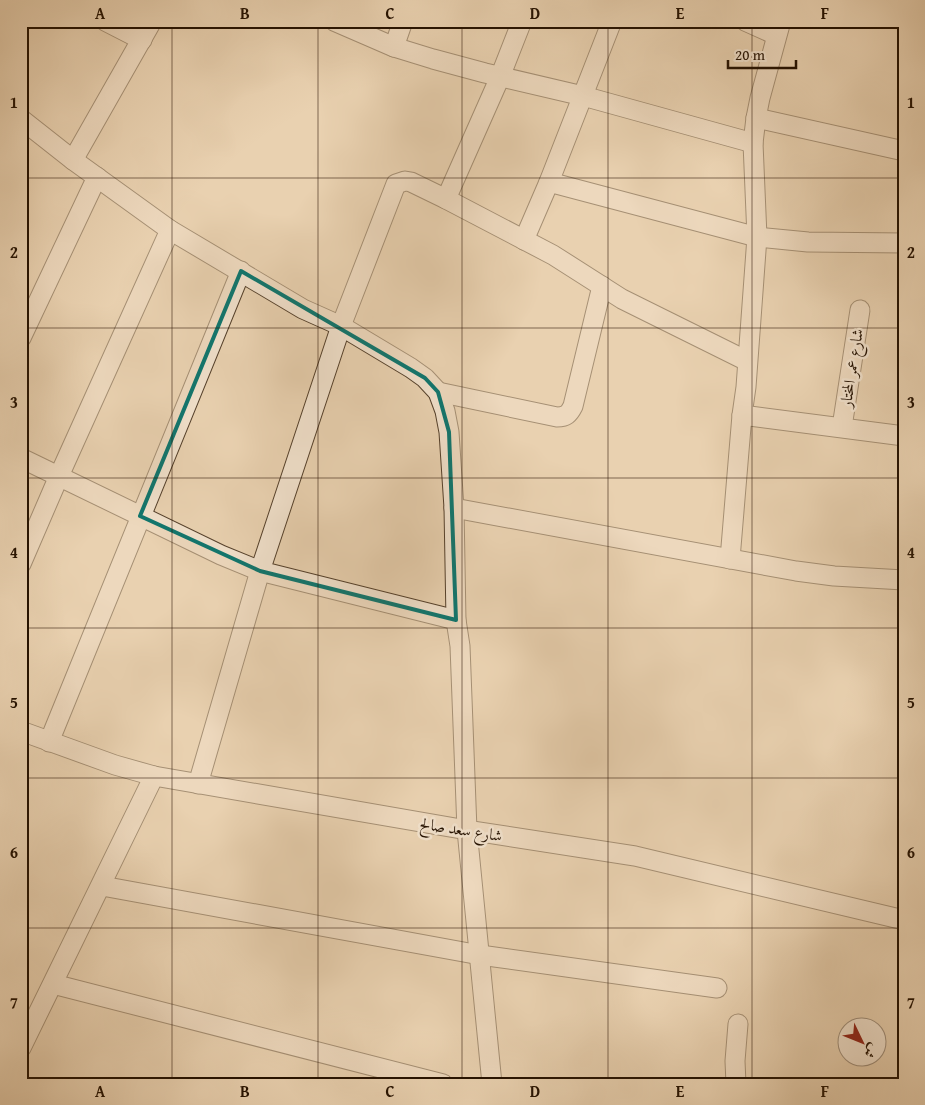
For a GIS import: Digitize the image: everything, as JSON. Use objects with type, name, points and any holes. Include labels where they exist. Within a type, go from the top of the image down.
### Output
[{"type":"street","points":[[105,21],[142,40]]},
{"type":"street","points":[[73,160],[152,21]]},
{"type":"street","points":[[334,21],[394,47],[500,77],[583,96],[754,143]]},
{"type":"street","points":[[394,47],[403,21]]},
{"type":"street","points":[[446,198],[500,77],[522,21]]},
{"type":"street","points":[[524,240],[549,182],[612,21]]},
{"type":"street","points":[[730,559],[746,387],[746,361],[757,237],[754,143],[756,118],[779,28],[744,21]]},
{"type":"street","points":[[756,118],[904,152]]},
{"type":"street","points":[[22,122],[170,230],[303,309],[341,326],[411,368],[425,378],[438,392],[446,411],[454,508],[456,620],[460,646],[466,830],[492,1084]]},
{"type":"street","points":[[21,338],[97,177]]},
{"type":"street","points":[[198,784],[260,571],[341,326],[396,184],[405,181],[411,182],[446,198],[575,268],[622,298],[746,361]]},
{"type":"street","points":[[549,182],[757,237],[808,242],[904,243]]},
{"type":"street","points":[[21,564],[170,230]]},
{"type":"street","points":[[49,742],[241,271]]},
{"type":"street","points":[[438,392],[564,417],[570,413],[573,406],[602,286]]},
{"type":"street","name":"شارع عمر المختار","points":[[842,427],[860,310]]},
{"type":"street","points":[[742,415],[903,433]]},
{"type":"street","points":[[21,458],[222,555],[260,571],[456,620]]},
{"type":"street","points":[[454,508],[730,559],[834,576],[904,580]]},
{"type":"street","name":"شارع سعد صالح","points":[[21,731],[114,765],[154,776],[466,830],[635,856],[904,920]]},
{"type":"street","points":[[21,1048],[102,886],[154,776]]},
{"type":"street","points":[[102,886],[480,955],[717,988]]},
{"type":"street","points":[[53,984],[443,1084]]},
{"type":"street","points":[[736,1084],[735,1061],[738,1024]]},
{"type":"highlighted area","points":[[241,271],[425,378],[438,392],[449,432],[456,620],[260,571],[140,516]]}]
